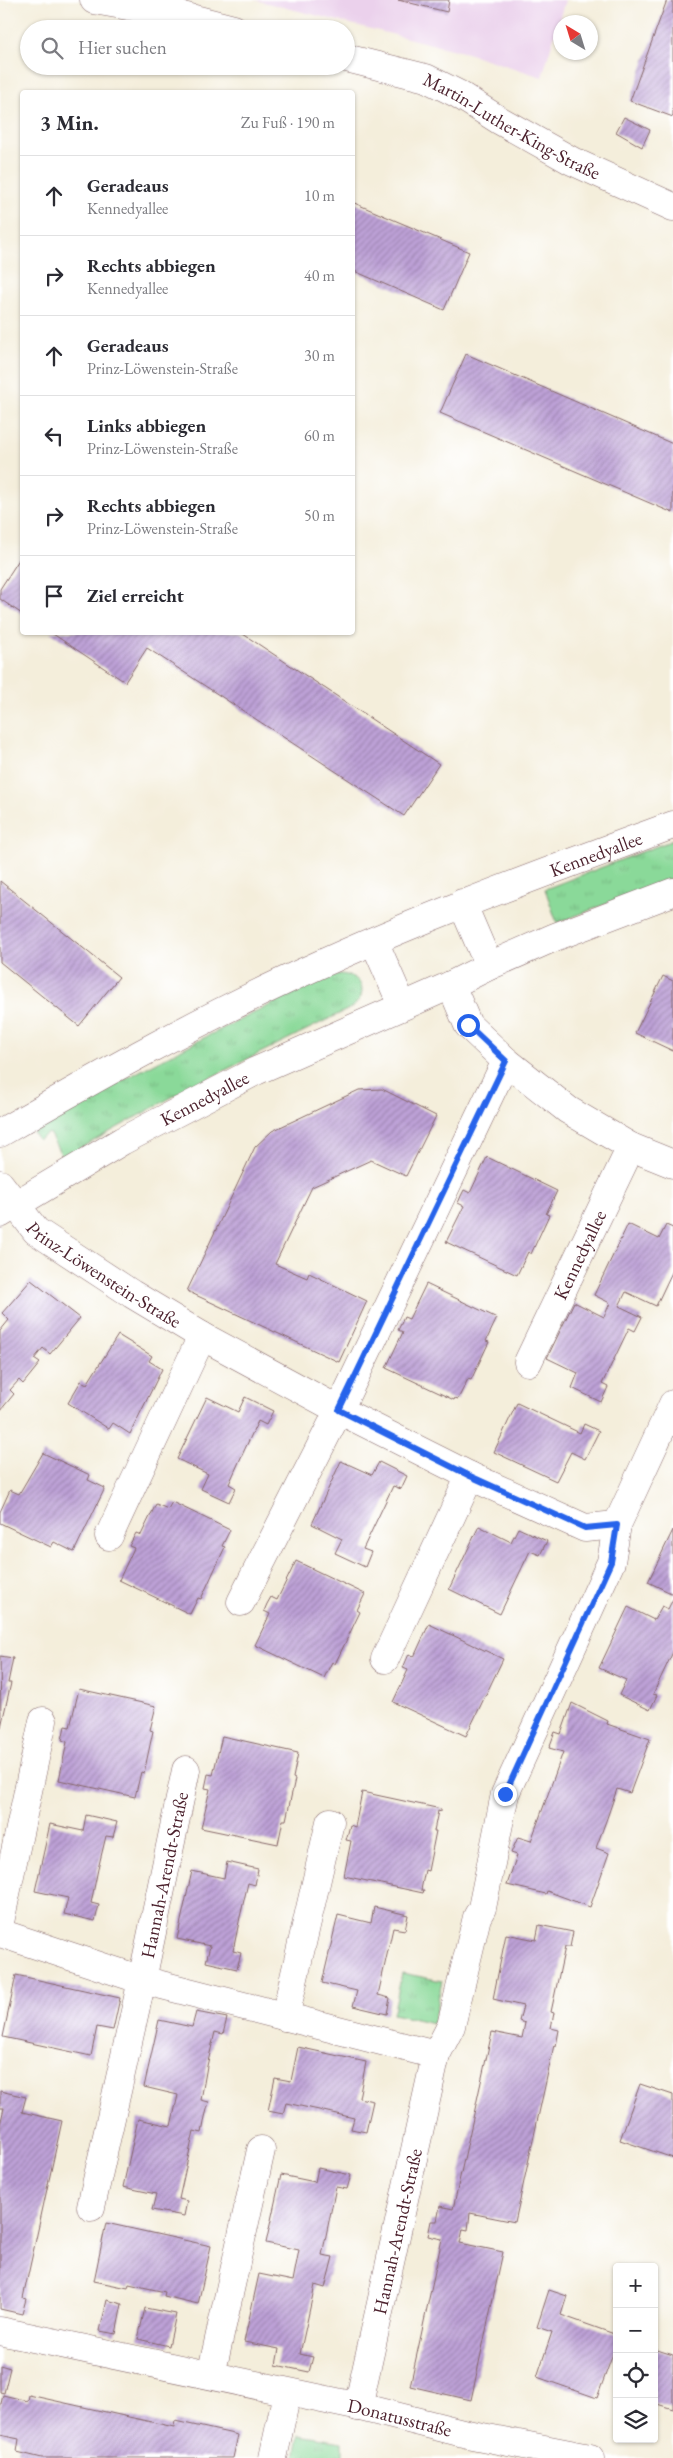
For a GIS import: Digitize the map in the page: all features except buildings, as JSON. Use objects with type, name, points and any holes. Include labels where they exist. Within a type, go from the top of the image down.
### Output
[{"type":"street","points":[[94,0],[199,20]]},
{"type":"street","name":"Martin-Luther-King-Straße","points":[[355,60],[426,78],[458,94],[498,120],[572,161],[673,207]]},
{"type":"street","name":"Kennedyallee","points":[[0,1133],[118,1066],[280,983],[462,903],[673,825]]},
{"type":"street","name":"Kennedyallee","points":[[5,1201],[256,1071],[555,937],[673,892]]},
{"type":"street","points":[[462,903],[489,966]]},
{"type":"street","points":[[374,941],[402,1005]]},
{"type":"street","points":[[451,985],[468,1025],[506,1061],[568,1110],[630,1147],[673,1164]]},
{"type":"street","points":[[241,1602],[339,1410],[506,1061]]},
{"type":"street","name":"Kennedyallee","points":[[528,1362],[630,1147]]},
{"type":"street","name":"Prinz-Löwenstein-Straße","points":[[5,1201],[36,1231],[202,1336],[339,1410],[470,1476],[585,1528],[617,1525]]},
{"type":"street","name":"Prinz-Löwenstein-Straße","points":[[109,1536],[202,1336]]},
{"type":"street","points":[[617,1525],[673,1404]]},
{"type":"street","points":[[385,1658],[470,1476]]},
{"type":"street","name":"Hannah-Arendt-Straße","points":[[358,2407],[436,2055],[451,2026],[477,1917],[482,1908],[505,1794],[611,1562],[617,1525]]},
{"type":"street","points":[[0,1922],[43,1721]]},
{"type":"street","name":"Hannah-Arendt-Straße","points":[[91,2207],[142,1980],[186,1770]]},
{"type":"street","points":[[285,2017],[330,1822]]},
{"type":"street","name":"Hannah-Arendt-Straße","points":[[0,1933],[142,1980],[436,2055]]},
{"type":"street","points":[[210,2376],[261,2150]]},
{"type":"street","name":"Donatusstraße","points":[[0,2330],[358,2407],[467,2446],[590,2458]]},
{"type":"street","points":[[273,2458],[287,2393]]},
{"type":"shaded area","points":[[255,0],[565,0],[561,15],[553,15],[553,40],[542,77],[467,53],[355,25],[355,20],[335,20]]},
{"type":"green space","points":[[673,840],[673,878],[557,923],[545,889]]},
{"type":"green space","points":[[340,974],[354,978],[361,986],[361,997],[351,1008],[181,1092],[63,1158],[49,1133],[38,1140],[33,1132],[115,1084],[171,1055],[297,991]]},
{"type":"green space","points":[[402,1973],[442,1981],[433,2023],[393,2014]]},
{"type":"green space","points":[[299,2435],[342,2442],[342,2458],[295,2458]]},
{"type":"route","points":[[468,1025],[506,1061],[339,1410],[470,1476],[585,1528],[617,1525],[611,1562],[505,1794]]}]
